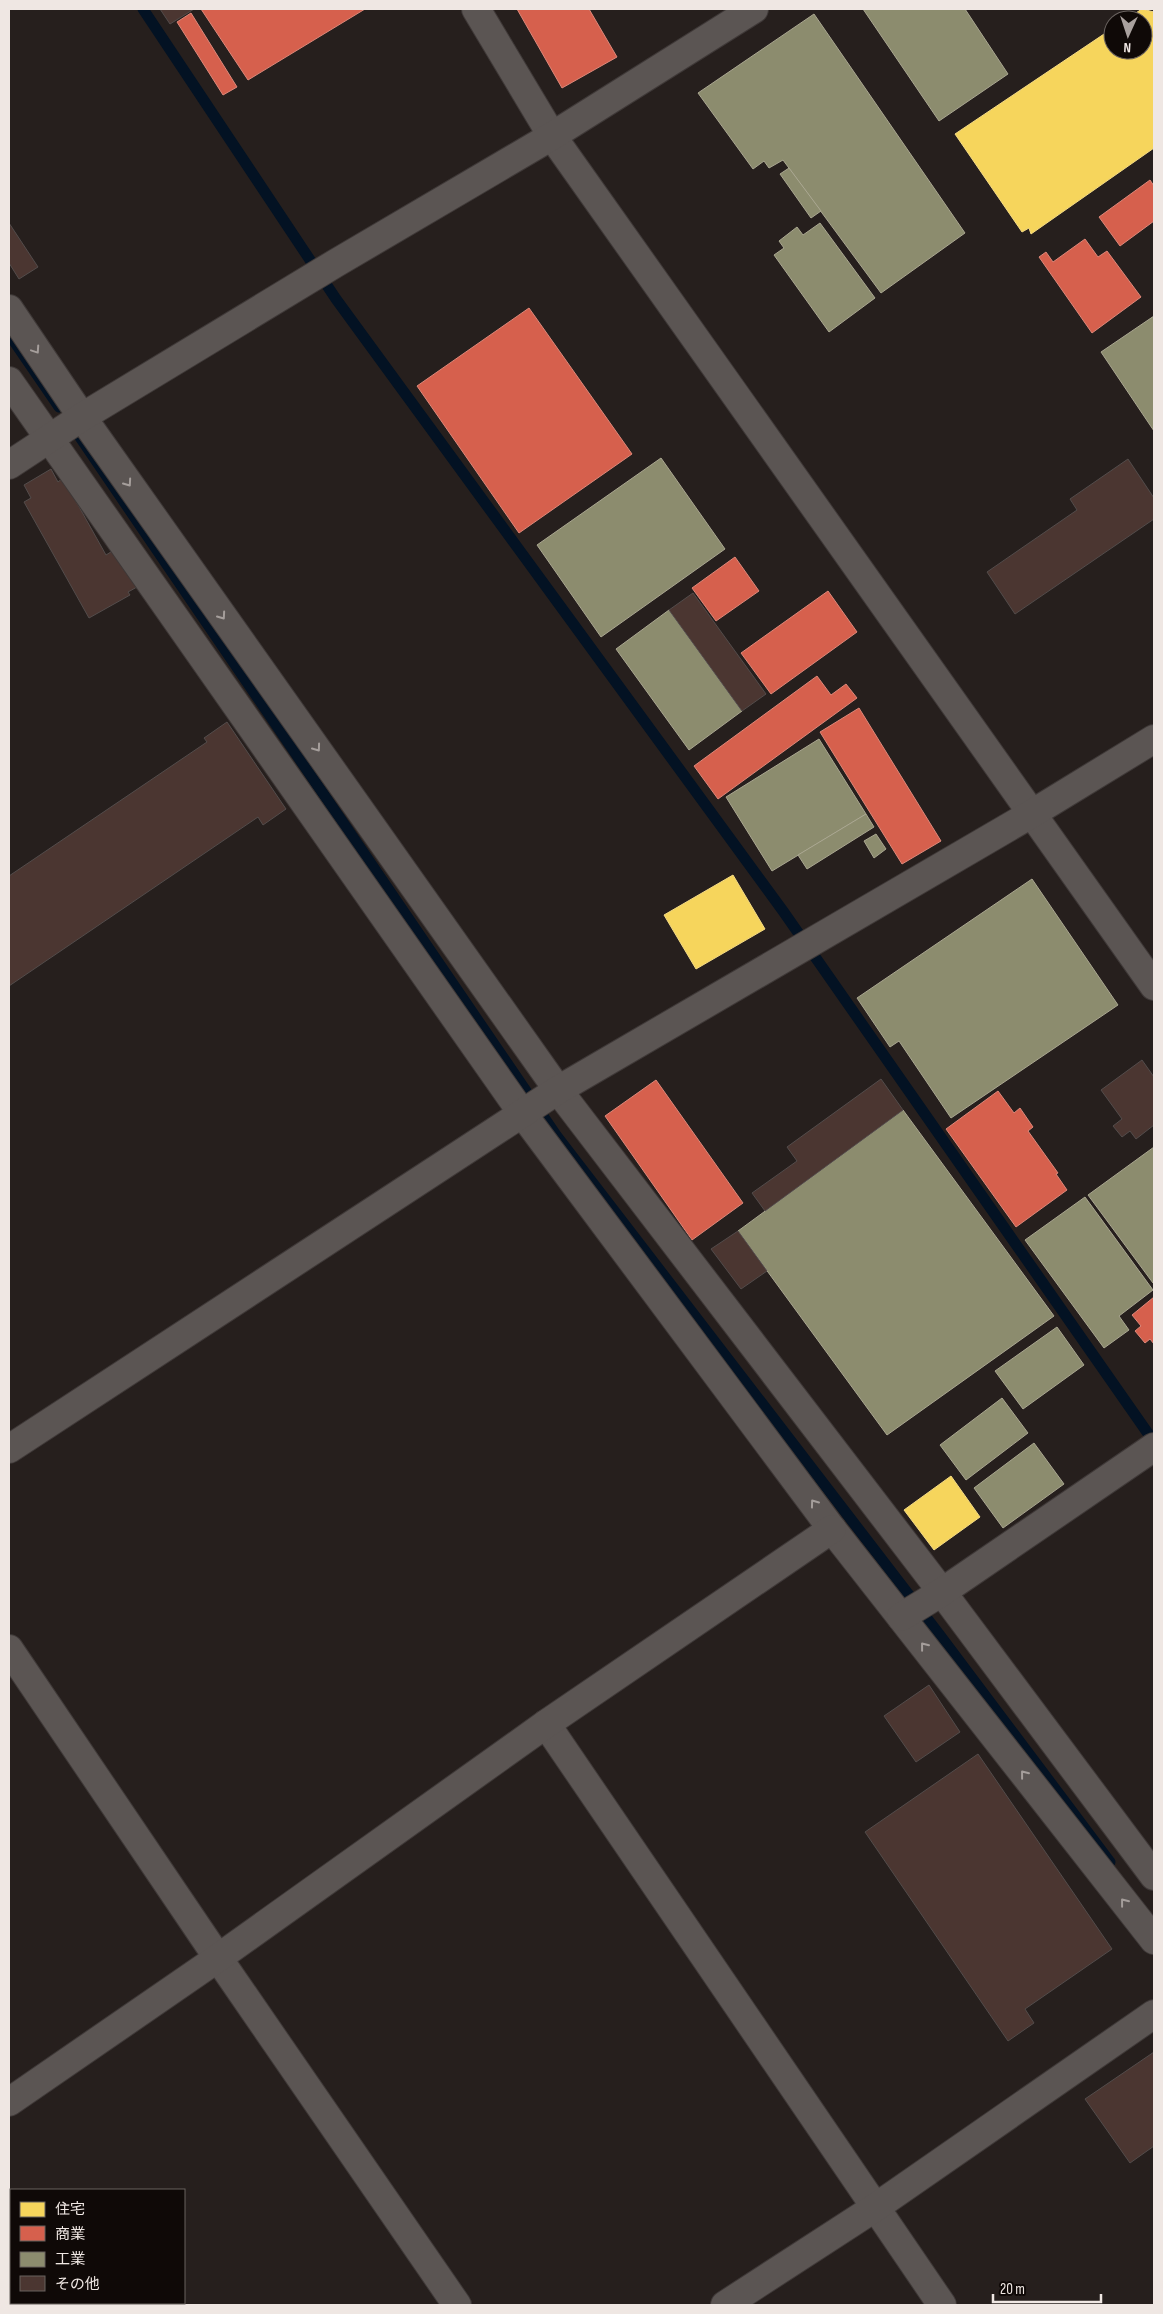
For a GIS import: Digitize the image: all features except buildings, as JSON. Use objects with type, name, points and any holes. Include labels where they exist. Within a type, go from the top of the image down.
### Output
[{"type":"street","points":[[476,9],[552,136],[1154,986]]},
{"type":"street","points":[[9,465],[82,417],[298,286],[552,136],[754,9]]},
{"type":"street","points":[[9,309],[82,417],[558,1090],[942,1592],[1154,1876]]},
{"type":"street","points":[[9,381],[522,1113],[832,1529],[1154,1940]]},
{"type":"street","points":[[9,1449],[558,1090],[1033,813],[1154,739]]},
{"type":"street","points":[[901,1617],[942,1592],[1154,1447]]},
{"type":"street","points":[[9,2102],[218,1958],[546,1724],[832,1529]]},
{"type":"street","points":[[9,1649],[218,1958],[457,2305]]},
{"type":"street","points":[[546,1724],[942,2305]]},
{"type":"street","points":[[725,2305],[876,2207],[1154,2014]]},
{"type":"waterway","points":[[143,9],[336,299],[783,911],[1154,1442]]},
{"type":"waterway","points":[[9,334],[59,407]]},
{"type":"waterway","points":[[71,424],[556,1135],[939,1634],[1110,1862]]}]
